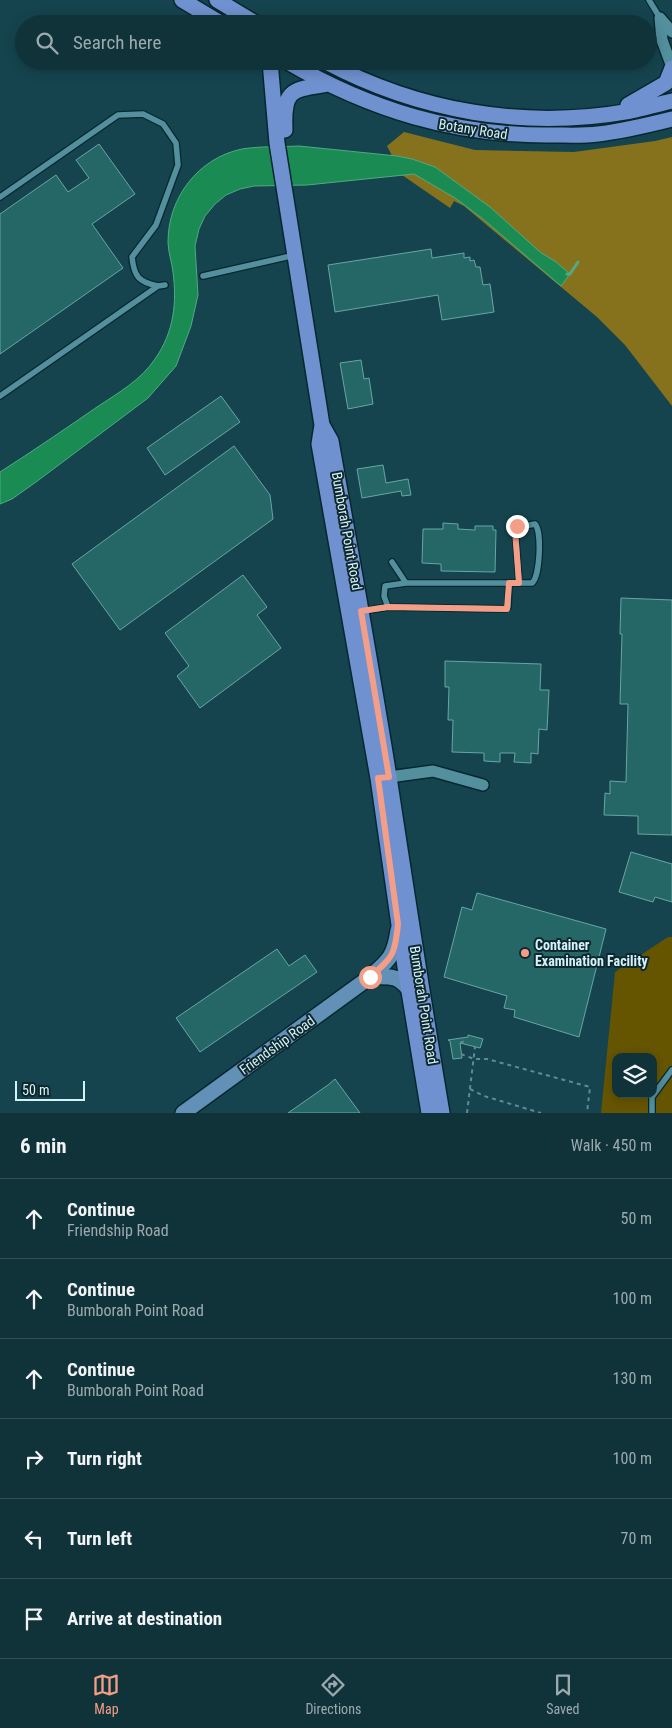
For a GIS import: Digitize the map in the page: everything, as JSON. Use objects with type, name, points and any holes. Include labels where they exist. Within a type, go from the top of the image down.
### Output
[{"type":"main road","points":[[182,0],[207,15]]},
{"type":"main road","points":[[218,0],[242,15]]},
{"type":"main road","points":[[606,114],[635,102],[660,88],[666,83],[672,68]]},
{"type":"main road","name":"Bumborah Point Road","points":[[271,70],[282,144]]},
{"type":"main road","name":"Botany Road","points":[[302,70],[366,101],[410,117],[472,131],[521,136],[596,135],[672,119]]},
{"type":"main road","name":"Botany Road","points":[[340,70],[393,93],[430,104],[468,112],[514,118],[555,118],[606,114],[632,111],[672,101]]},
{"type":"main road","name":"Bumborah Point Road","points":[[328,84],[302,88],[291,94],[285,109],[282,144],[283,187],[322,425],[331,441],[347,571],[442,1113]]},
{"type":"main road","name":"Bumborah Point Road","points":[[347,571],[361,611],[383,778],[398,924],[429,1113]]},
{"type":"street","points":[[660,18],[672,32]]},
{"type":"street","points":[[660,18],[662,40],[672,68]]},
{"type":"street","points":[[383,778],[433,771],[483,785]]},
{"type":"street","name":"Friendship Road","points":[[183,1113],[370,977],[390,959],[396,948],[398,924]]},
{"type":"street","points":[[370,977],[393,977],[403,982],[424,1010]]},
{"type":"lane","points":[[649,0],[660,18]]},
{"type":"lane","points":[[0,198],[118,115],[143,114],[163,124],[176,143],[178,165],[156,225],[132,257],[133,270],[139,278],[162,285],[0,396]]},
{"type":"lane","points":[[203,276],[294,256]]},
{"type":"lane","points":[[388,607],[384,596],[385,586],[406,583],[509,583],[519,583],[532,583],[536,580],[539,530],[535,524],[516,528],[519,583]]},
{"type":"lane","points":[[392,562],[406,583]]},
{"type":"lane","points":[[361,611],[388,607],[505,609],[508,607],[509,583]]},
{"type":"lane","points":[[652,1113],[652,1097],[672,1070]]},
{"type":"path","points":[[460,1043],[467,1040]]},
{"type":"path","points":[[467,1113],[475,1047]]},
{"type":"path","points":[[461,1054],[474,1059],[487,1060],[590,1087],[587,1113]]},
{"type":"path","points":[[470,1089],[484,1096],[541,1113]]},
{"type":"shaded area","points":[[404,132],[475,150],[574,152],[672,137],[672,406],[625,345],[597,317],[464,206],[454,201],[450,208],[402,175],[387,146]]},
{"type":"shaded area","points":[[299,146],[397,156],[435,167],[490,207],[540,252],[570,274],[561,286],[483,219],[455,198],[414,174],[307,185],[254,186],[240,189],[226,195],[215,204],[205,216],[199,229],[195,246],[198,295],[191,326],[176,366],[148,398],[36,482],[12,499],[0,504],[0,472],[129,386],[149,367],[161,349],[173,317],[175,295],[168,246],[169,226],[173,210],[188,182],[212,161],[226,154],[249,148]]},
{"type":"shaded area","points":[[668,937],[672,937],[672,1113],[601,1113],[615,972]]},
{"type":"building","points":[[99,144],[135,194],[92,224],[123,268],[0,354],[0,214],[56,175],[68,192],[89,178],[76,160]]},
{"type":"building","points":[[431,249],[432,258],[464,253],[464,258],[470,257],[470,261],[474,260],[476,267],[480,267],[483,285],[490,284],[494,312],[442,320],[438,295],[335,312],[328,265]]},
{"type":"building","points":[[361,360],[364,379],[369,378],[373,404],[348,409],[340,363]]},
{"type":"building","points":[[221,396],[240,422],[165,475],[147,448]]},
{"type":"building","points":[[234,446],[270,495],[273,519],[120,630],[72,564]]},
{"type":"building","points":[[383,465],[386,483],[408,479],[411,495],[402,496],[401,491],[362,498],[357,469]]},
{"type":"building","points":[[443,523],[458,524],[458,529],[475,530],[475,526],[493,526],[493,530],[496,530],[495,572],[441,571],[441,564],[422,563],[423,529],[443,529]]},
{"type":"building","points":[[243,575],[267,607],[257,615],[281,648],[200,708],[177,676],[189,666],[165,633]]},
{"type":"building","points":[[621,598],[672,600],[672,835],[638,834],[638,816],[604,815],[605,793],[610,794],[610,781],[626,782],[628,704],[620,704]]},
{"type":"building","points":[[445,661],[541,664],[540,690],[549,690],[547,730],[539,729],[538,754],[531,753],[531,763],[514,762],[515,753],[500,753],[500,762],[484,761],[484,753],[452,752],[453,720],[448,720],[449,687],[445,687]]},
{"type":"building","points":[[631,852],[672,864],[672,902],[655,897],[653,902],[619,892]]},
{"type":"building","name":"Container Examination Facility","points":[[477,893],[606,929],[579,1037],[514,1017],[515,1010],[504,1008],[507,996],[444,977],[462,907],[472,910]]},
{"type":"building","points":[[277,949],[289,966],[305,955],[317,972],[200,1052],[176,1018]]},
{"type":"building","points":[[468,1035],[483,1039],[480,1048],[460,1043],[462,1058],[453,1059],[450,1041],[448,1040],[468,1037]]},
{"type":"building","points":[[335,1079],[360,1113],[288,1113],[328,1085]]},
{"type":"waterway","points":[[567,274],[570,274],[578,262]]},
{"type":"place","name":"Container Examination Facility","points":[[525,953]]},
{"type":"route","points":[[370,977],[390,959],[396,948],[398,924],[378,778],[389,777],[361,611],[388,607],[507,609],[509,583],[519,583],[515,530],[517,526]]}]
